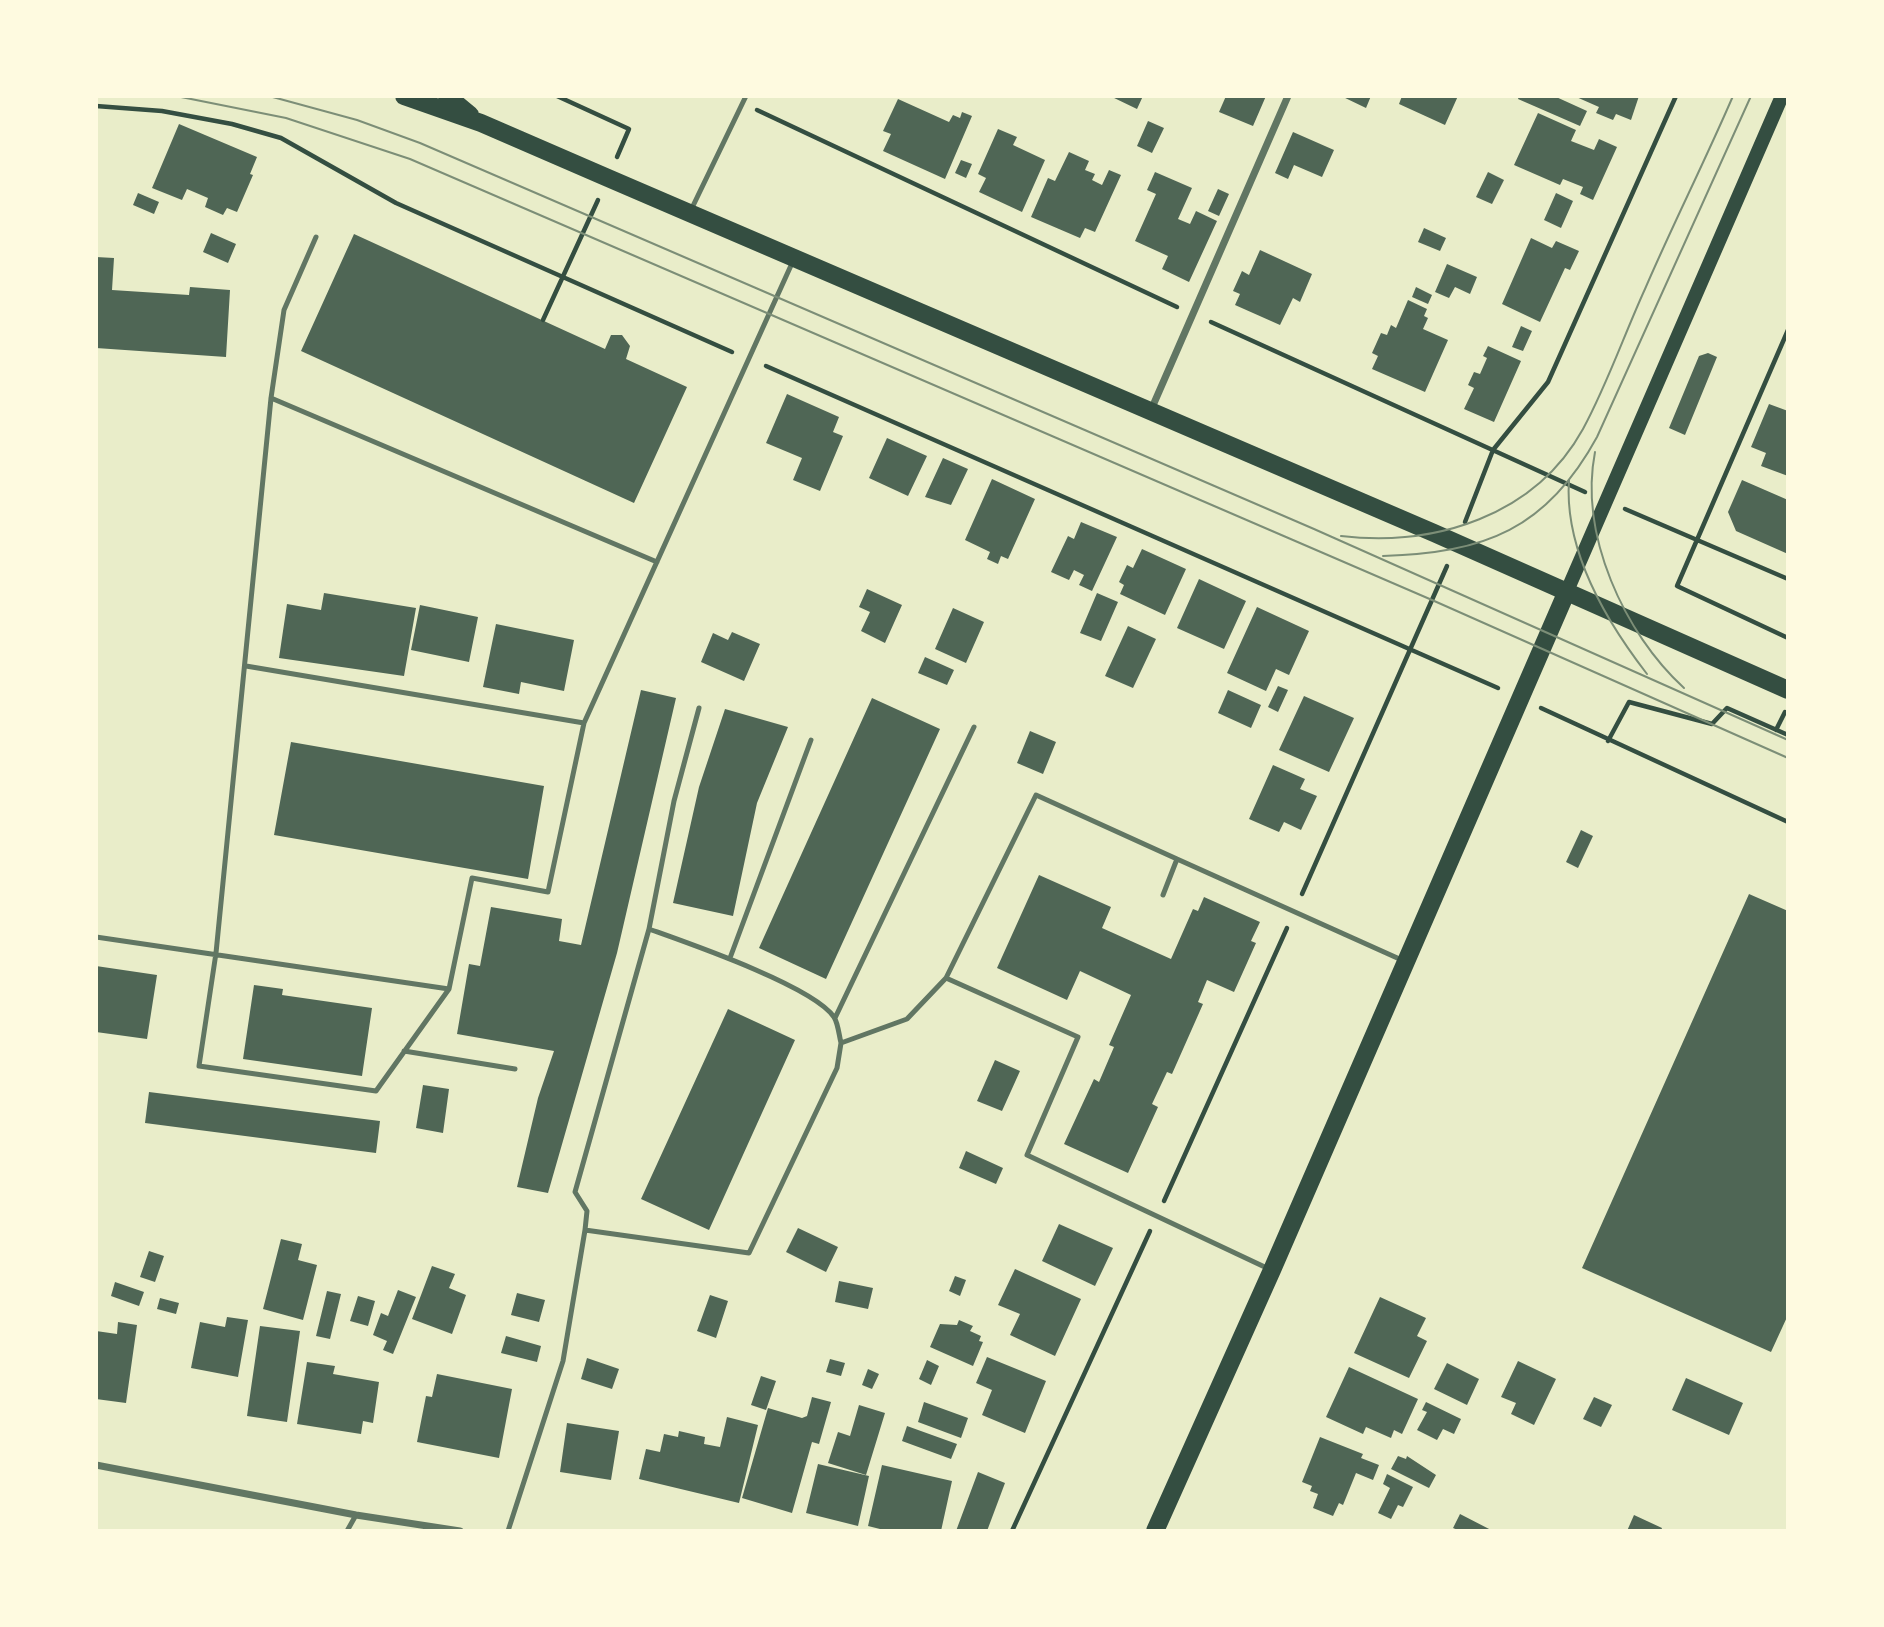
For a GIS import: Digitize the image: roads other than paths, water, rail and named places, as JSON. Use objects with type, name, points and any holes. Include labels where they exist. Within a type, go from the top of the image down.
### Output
[{"type":"main road","points":[[404,96],[481,123],[1457,543],[1788,690]]},
{"type":"main road","points":[[447,96],[481,123]]},
{"type":"main road","points":[[1155,1531],[1522,699],[1605,500],[1782,96]]},
{"type":"street","points":[[1150,411],[1289,96]]},
{"type":"street","points":[[96,1465],[356,1515],[460,1531]]},
{"type":"lane","points":[[690,213],[746,96]]},
{"type":"lane","points":[[316,237],[284,310],[271,398],[216,953],[199,1066],[376,1091],[449,989],[471,878],[548,892],[584,723],[794,258]]},
{"type":"lane","points":[[271,398],[657,562]]},
{"type":"lane","points":[[246,666],[584,723]]},
{"type":"lane","points":[[508,1531],[564,1361],[587,1211],[575,1192],[649,929],[674,801],[699,708]]},
{"type":"lane","points":[[835,1018],[974,727]]},
{"type":"lane","points":[[730,958],[811,740]]},
{"type":"lane","points":[[841,1043],[907,1019],[946,978],[1036,795],[1407,962]]},
{"type":"lane","points":[[1163,895],[1177,859]]},
{"type":"lane","points":[[585,1230],[748,1253],[837,1068],[841,1043],[835,1018],[820,1002],[730,958],[649,929]]},
{"type":"lane","points":[[96,937],[449,989]]},
{"type":"lane","points":[[946,978],[1079,1037],[1027,1155],[1272,1270]]},
{"type":"lane","points":[[404,1051],[515,1069]]},
{"type":"lane","points":[[347,1531],[356,1515]]},
{"type":"tram line","points":[[176,96],[286,118],[410,159],[1432,600],[1788,758]]},
{"type":"tram line","points":[[269,96],[357,120],[420,143],[1314,529],[1788,740]]},
{"type":"tram line","points":[[1341,536],[1412,536],[1446,530],[1479,519],[1510,504],[1538,484],[1563,459],[1583,429],[1600,395],[1733,96]]},
{"type":"tram line","points":[[1383,556],[1452,549],[1510,530],[1557,494],[1578,468],[1597,437],[1751,96]]},
{"type":"tram line","points":[[1595,452],[1592,484],[1594,516],[1600,549],[1611,580],[1625,611],[1643,640],[1684,688]]},
{"type":"tram line","points":[[1569,480],[1573,533],[1591,584],[1617,631],[1647,674]]}]
